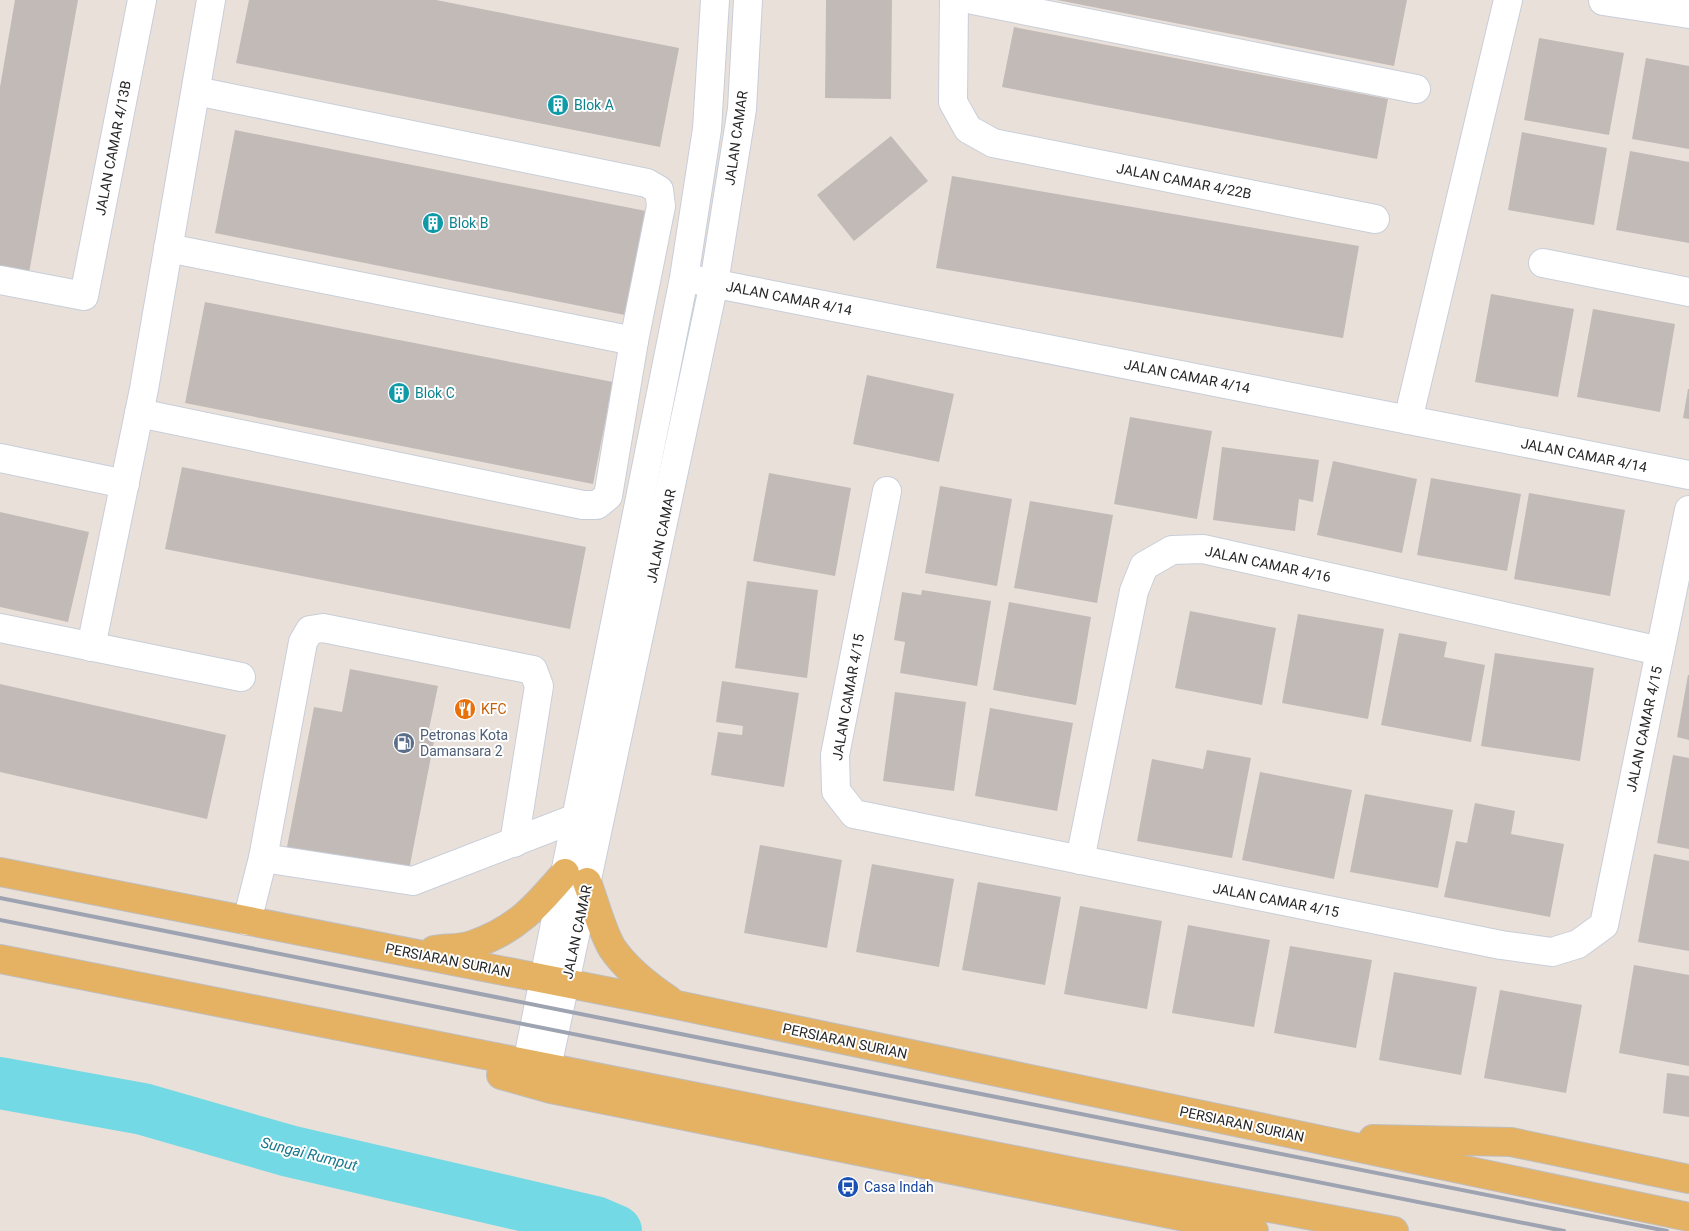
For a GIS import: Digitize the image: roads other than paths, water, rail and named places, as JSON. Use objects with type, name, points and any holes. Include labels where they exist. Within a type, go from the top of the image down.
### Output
[{"type":"main road","name":"PERSIARAN SURIAN","points":[[0,872],[677,1005],[1304,1138],[1689,1217]]},
{"type":"main road","points":[[407,952],[471,946],[514,926],[576,878],[612,946],[626,965],[646,984],[677,1005]]},
{"type":"main road","points":[[0,959],[1075,1172],[1394,1231]]},
{"type":"main road","points":[[317,1022],[551,1089],[1254,1231]]},
{"type":"main road","points":[[1304,1138],[1511,1142],[1689,1179]]},
{"type":"street","name":"JALAN CAMAR 4/13B","points":[[0,280],[84,296],[142,0]]},
{"type":"street","points":[[91,647],[139,413],[211,0]]},
{"type":"street","name":"JALAN CAMAR","points":[[576,878],[576,818],[684,278],[707,129],[715,0]]},
{"type":"street","name":"JALAN CAMAR","points":[[537,1065],[576,878],[714,283],[742,109],[748,0]]},
{"type":"street","name":"JALAN CAMAR 4/22B","points":[[954,0],[952,102],[968,129],[993,143],[1375,219]]},
{"type":"street","points":[[973,0],[1416,90]]},
{"type":"street","points":[[1408,420],[1508,0]]},
{"type":"street","points":[[1603,1],[1689,14]]},
{"type":"street","points":[[139,413],[583,505],[597,505],[608,496],[634,340],[661,206],[659,190],[647,183],[196,90]]},
{"type":"street","points":[[168,248],[634,340]]},
{"type":"street","points":[[1542,264],[1689,292]]},
{"type":"street","name":"JALAN CAMAR 4/14","points":[[684,278],[1689,475]]},
{"type":"street","points":[[0,458],[125,484]]},
{"type":"street","name":"JALAN CAMAR 4/15","points":[[887,491],[835,755],[836,790],[854,814],[1501,945],[1552,952],[1578,944],[1604,924],[1689,510]]},
{"type":"street","name":"JALAN CAMAR 4/16","points":[[1080,860],[1134,591],[1144,566],[1172,550],[1203,549],[1660,651]]},
{"type":"street","points":[[0,628],[241,677]]},
{"type":"street","points":[[247,921],[263,858],[303,642],[310,630],[323,628],[533,670],[539,686],[514,843]]},
{"type":"street","points":[[263,858],[413,881],[576,818]]},
{"type":"waterway","name":"Sungai Rumput","points":[[0,1083],[143,1109],[289,1151],[595,1222],[616,1231]]},
{"type":"railway","points":[[0,898],[1667,1231]]},
{"type":"railway","points":[[0,920],[1564,1231]]},
{"type":"place","name":"Blok A","points":[[558,105]]},
{"type":"place","name":"Blok B","points":[[433,223]]},
{"type":"place","name":"Blok C","points":[[399,393]]},
{"type":"place","name":"KFC","points":[[465,709]]},
{"type":"place","name":"Petronas Kota Damansara 2","points":[[404,743]]},
{"type":"place","name":"Casa Indah","points":[[848,1187]]}]
